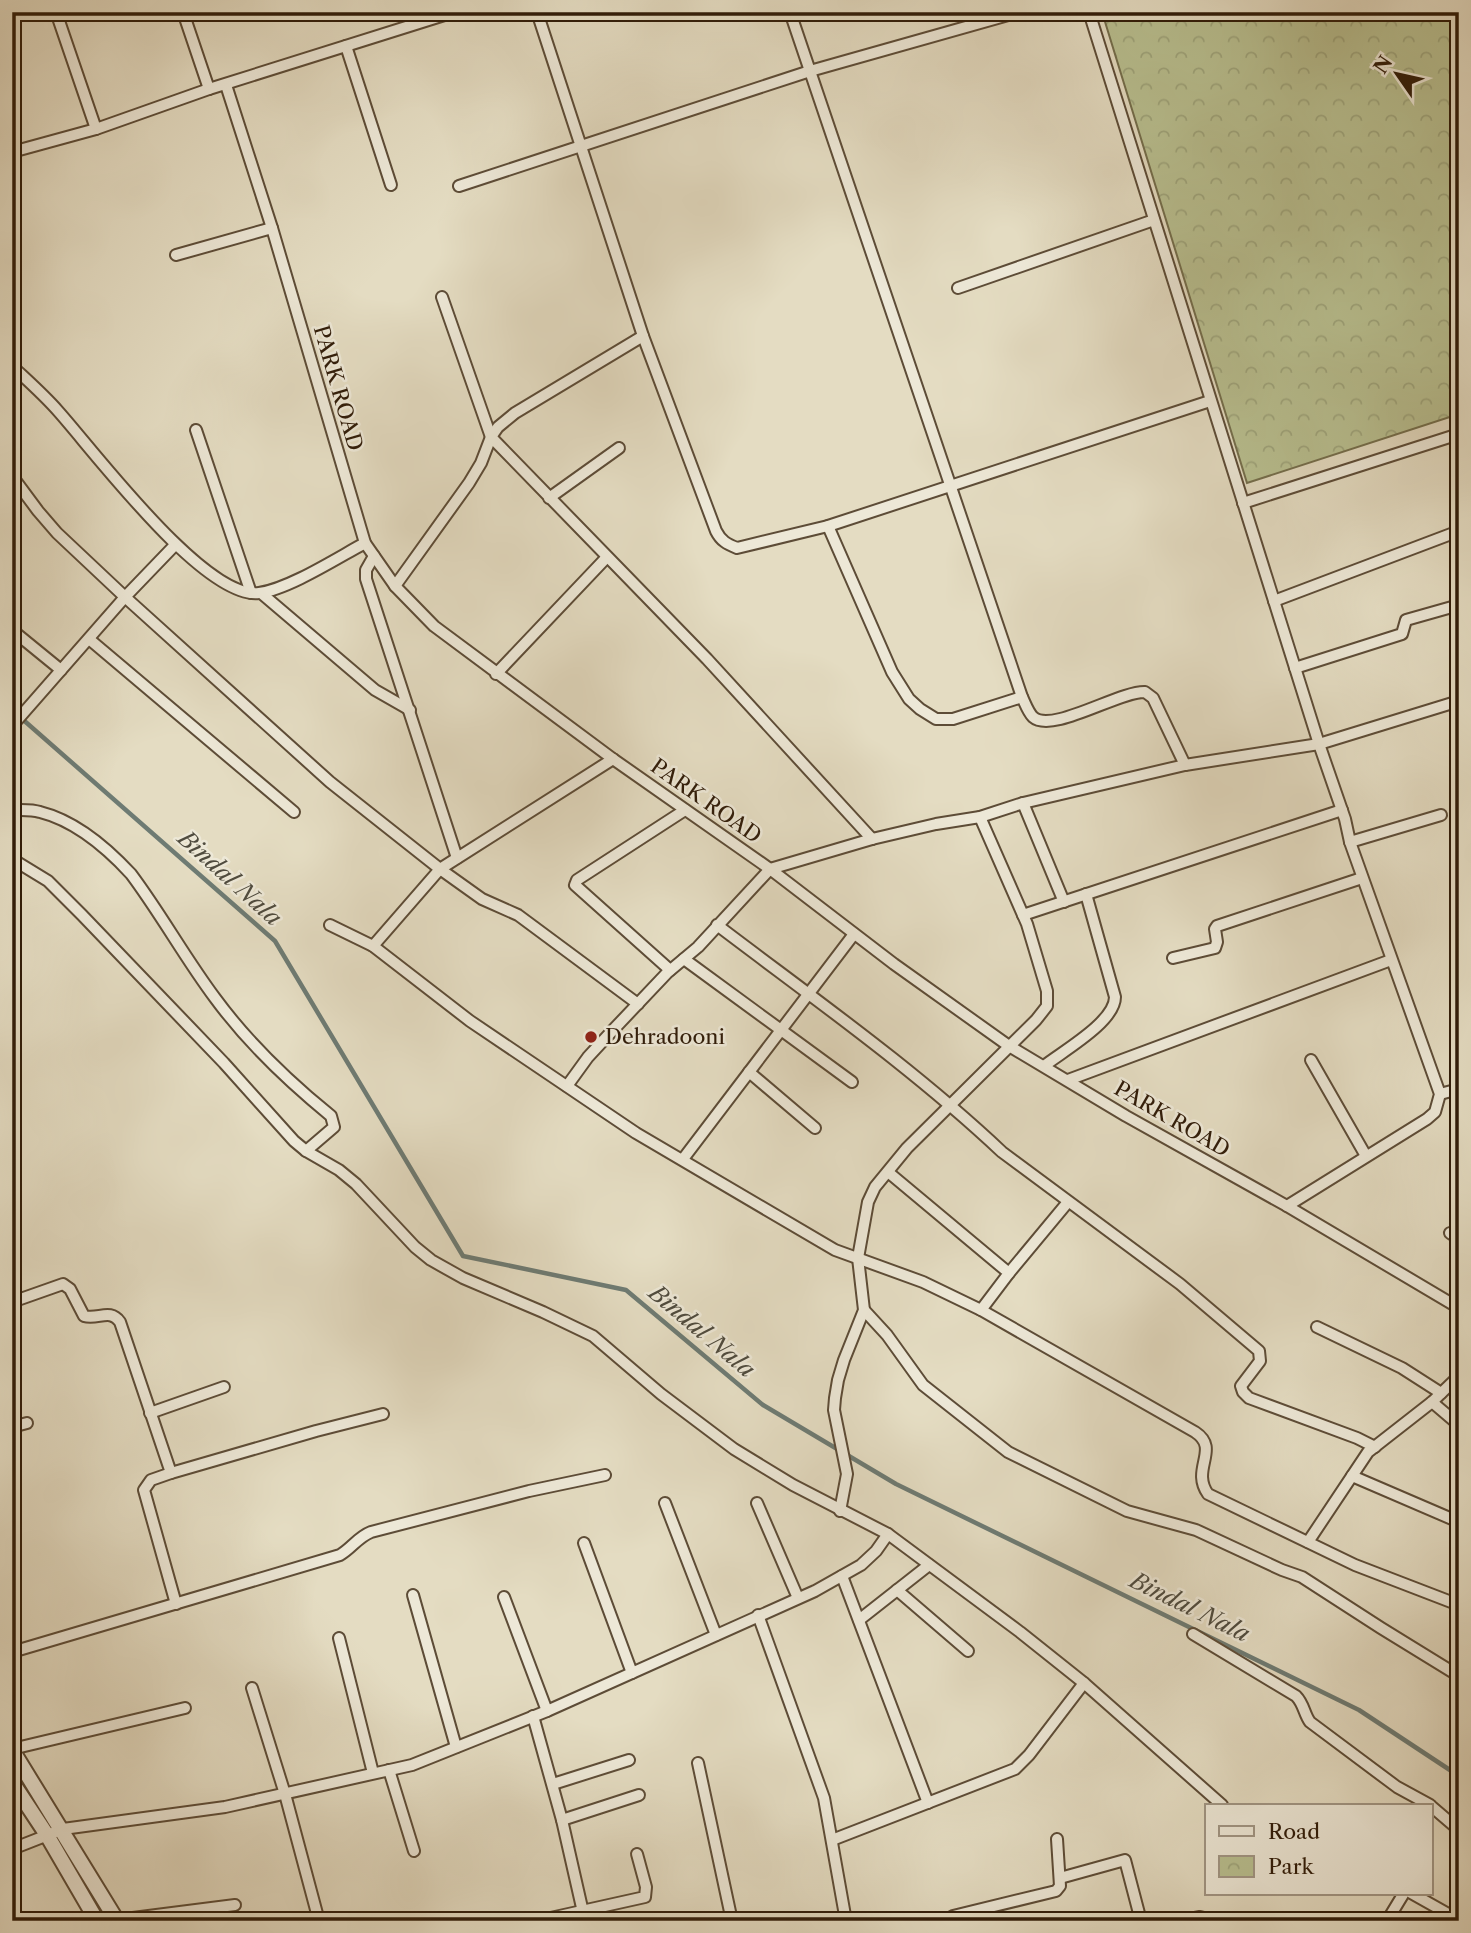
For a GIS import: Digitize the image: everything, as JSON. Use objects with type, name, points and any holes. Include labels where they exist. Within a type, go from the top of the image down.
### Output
[{"type":"street","points":[[56,12],[96,129]]},
{"type":"street","points":[[183,12],[209,89]]},
{"type":"street","points":[[12,152],[96,129],[209,89],[454,12]]},
{"type":"street","points":[[537,12],[643,335],[720,539],[727,545],[737,548],[828,526],[1210,401]]},
{"type":"street","points":[[790,12],[1022,697],[1032,716],[1044,721],[1060,719],[1116,698],[1146,692],[1153,698],[1185,765]]},
{"type":"street","points":[[458,186],[810,71],[1019,12]]},
{"type":"street","points":[[1089,12],[1318,744],[1342,810],[1362,878],[1440,1094],[1435,1112],[1427,1119],[1287,1206]]},
{"type":"street","points":[[346,46],[391,185]]},
{"type":"street","name":"PARK ROAD","points":[[226,85],[272,228],[365,543],[395,586],[433,626],[1009,1046],[1459,1308]]},
{"type":"street","points":[[958,288],[1154,220]]},
{"type":"street","points":[[176,255],[272,228]]},
{"type":"street","points":[[442,297],[491,437],[707,659],[872,839]]},
{"type":"street","points":[[395,586],[469,483],[498,427],[515,413],[643,335]]},
{"type":"street","points":[[12,366],[56,408],[175,545],[227,585],[256,593],[375,690],[410,709]]},
{"type":"street","points":[[197,430],[256,593]]},
{"type":"street","points":[[1243,503],[1459,434]]},
{"type":"street","points":[[549,498],[619,447]]},
{"type":"street","points":[[12,476],[57,533],[330,782],[440,869],[482,899],[500,905],[527,922],[638,1004]]},
{"type":"street","points":[[828,526],[892,672],[909,699],[920,709],[936,719],[953,719],[1022,697]]},
{"type":"street","points":[[1273,601],[1459,531]]},
{"type":"street","points":[[256,593],[288,583],[365,543]]},
{"type":"street","points":[[12,726],[125,597],[175,545]]},
{"type":"street","points":[[373,556],[366,570],[366,579],[457,858]]},
{"type":"street","points":[[496,674],[607,557]]},
{"type":"street","points":[[1295,668],[1402,634],[1406,620],[1459,606]]},
{"type":"street","points":[[12,630],[61,670]]},
{"type":"street","points":[[89,639],[294,812]]},
{"type":"street","points":[[567,1086],[588,1057],[769,869],[872,839],[980,817],[1023,803],[1185,765],[1318,744],[1459,701]]},
{"type":"street","points":[[373,946],[440,869],[613,759]]},
{"type":"street","points":[[1023,803],[1064,902]]},
{"type":"street","points":[[12,810],[38,811],[58,818],[85,833],[131,874],[214,997],[242,1032],[298,1090],[331,1116],[334,1127],[306,1151]]},
{"type":"street","points":[[670,970],[575,884],[577,880],[685,810]]},
{"type":"street","points":[[1023,915],[1342,810]]},
{"type":"street","points":[[1350,842],[1441,815]]},
{"type":"street","points":[[840,1511],[846,1486],[834,1410],[838,1380],[864,1310],[858,1258],[868,1202],[875,1187],[907,1148],[1047,1006],[1047,991],[1023,915],[980,817]]},
{"type":"street","points":[[12,859],[48,881],[66,898],[224,1063],[273,1120],[306,1151],[339,1170],[355,1184],[415,1247],[431,1260],[463,1278],[593,1336],[661,1394],[734,1449],[774,1475],[888,1534],[1084,1683],[1221,1804]]},
{"type":"street","points":[[1173,958],[1215,948],[1217,926],[1362,878]]},
{"type":"street","points":[[1044,1066],[1105,1020],[1115,1005],[1086,894]]},
{"type":"street","points":[[330,925],[373,946],[470,1021],[636,1133],[835,1250],[922,1283],[981,1310],[1203,1437],[1207,1445],[1201,1474],[1202,1485],[1208,1494],[1355,1565],[1459,1605]]},
{"type":"street","points":[[717,925],[949,1106],[1002,1152],[1180,1284],[1259,1351],[1260,1361],[1241,1385],[1249,1398],[1375,1447]]},
{"type":"street","points":[[683,1159],[853,934]]},
{"type":"street","points":[[684,959],[852,1082]]},
{"type":"street","points":[[1068,1080],[1391,960]]},
{"type":"street","points":[[1311,1060],[1366,1156]]},
{"type":"street","points":[[749,1072],[815,1128]]},
{"type":"street","points":[[1440,1094],[1459,1089]]},
{"type":"street","points":[[888,1172],[1009,1273]]},
{"type":"street","points":[[981,1310],[1068,1202]]},
{"type":"street","points":[[12,1302],[63,1284],[70,1289],[84,1317],[110,1314],[116,1316],[171,1473]]},
{"type":"street","points":[[864,1310],[887,1335],[923,1385],[1008,1452],[1127,1511],[1196,1530],[1302,1577],[1459,1676]]},
{"type":"street","points":[[1317,1327],[1402,1368],[1441,1393]]},
{"type":"street","points":[[1308,1542],[1368,1452],[1432,1402],[1459,1376]]},
{"type":"street","points":[[150,1413],[224,1387]]},
{"type":"street","points":[[1432,1402],[1459,1425]]},
{"type":"street","points":[[176,1604],[144,1490],[151,1480],[383,1414]]},
{"type":"street","points":[[12,1427],[27,1423]]},
{"type":"street","points":[[12,1652],[340,1555],[362,1536],[371,1532],[605,1475]]},
{"type":"street","points":[[1352,1476],[1459,1522]]},
{"type":"street","points":[[665,1503],[716,1635]]},
{"type":"street","points":[[757,1503],[798,1598]]},
{"type":"street","points":[[12,1849],[62,1829],[225,1807],[412,1765],[547,1711],[798,1598],[861,1565],[876,1551],[888,1534]]},
{"type":"street","points":[[584,1543],[632,1673]]},
{"type":"street","points":[[859,1620],[929,1565]]},
{"type":"street","points":[[842,1576],[928,1802]]},
{"type":"street","points":[[898,1590],[968,1651]]},
{"type":"street","points":[[413,1595],[456,1747]]},
{"type":"street","points":[[504,1597],[547,1711]]},
{"type":"street","points":[[758,1615],[824,1798],[846,1921]]},
{"type":"street","points":[[1193,1634],[1296,1696],[1310,1722],[1397,1787],[1429,1804]]},
{"type":"street","points":[[339,1638],[373,1773]]},
{"type":"street","points":[[832,1840],[1015,1769],[1029,1755],[1084,1683]]},
{"type":"street","points":[[252,1688],[285,1794],[319,1921]]},
{"type":"street","points":[[185,1708],[12,1749],[117,1921],[235,1905]]},
{"type":"street","points":[[533,1716],[553,1784],[584,1916]]},
{"type":"street","points":[[553,1784],[629,1760]]},
{"type":"street","points":[[698,1763],[732,1921]]},
{"type":"street","points":[[389,1770],[414,1851]]},
{"type":"street","points":[[12,1782],[47,1835],[97,1921]]},
{"type":"street","points":[[562,1820],[639,1794]]},
{"type":"street","points":[[1432,1806],[1459,1830]]},
{"type":"street","points":[[944,1921],[953,1916],[1050,1893],[1060,1886],[1057,1839]]},
{"type":"street","points":[[537,1921],[584,1916],[645,1897],[646,1887],[637,1853]]},
{"type":"street","points":[[1060,1878],[1125,1860],[1141,1921]]},
{"type":"street","points":[[1387,1921],[1403,1895]]},
{"type":"street","points":[[1415,1895],[1459,1920]]},
{"type":"street","points":[[1179,1921],[1200,1917],[1216,1921]]},
{"type":"green space","points":[[1102,12],[1459,12],[1459,414],[1247,483]]},
{"type":"waterway","name":"Bindal Nala","points":[[12,710],[275,941],[463,1256],[626,1290],[763,1405],[896,1484],[1359,1710],[1459,1776]]},
{"type":"place","name":"Dehradooni","points":[[591,1037]]}]
